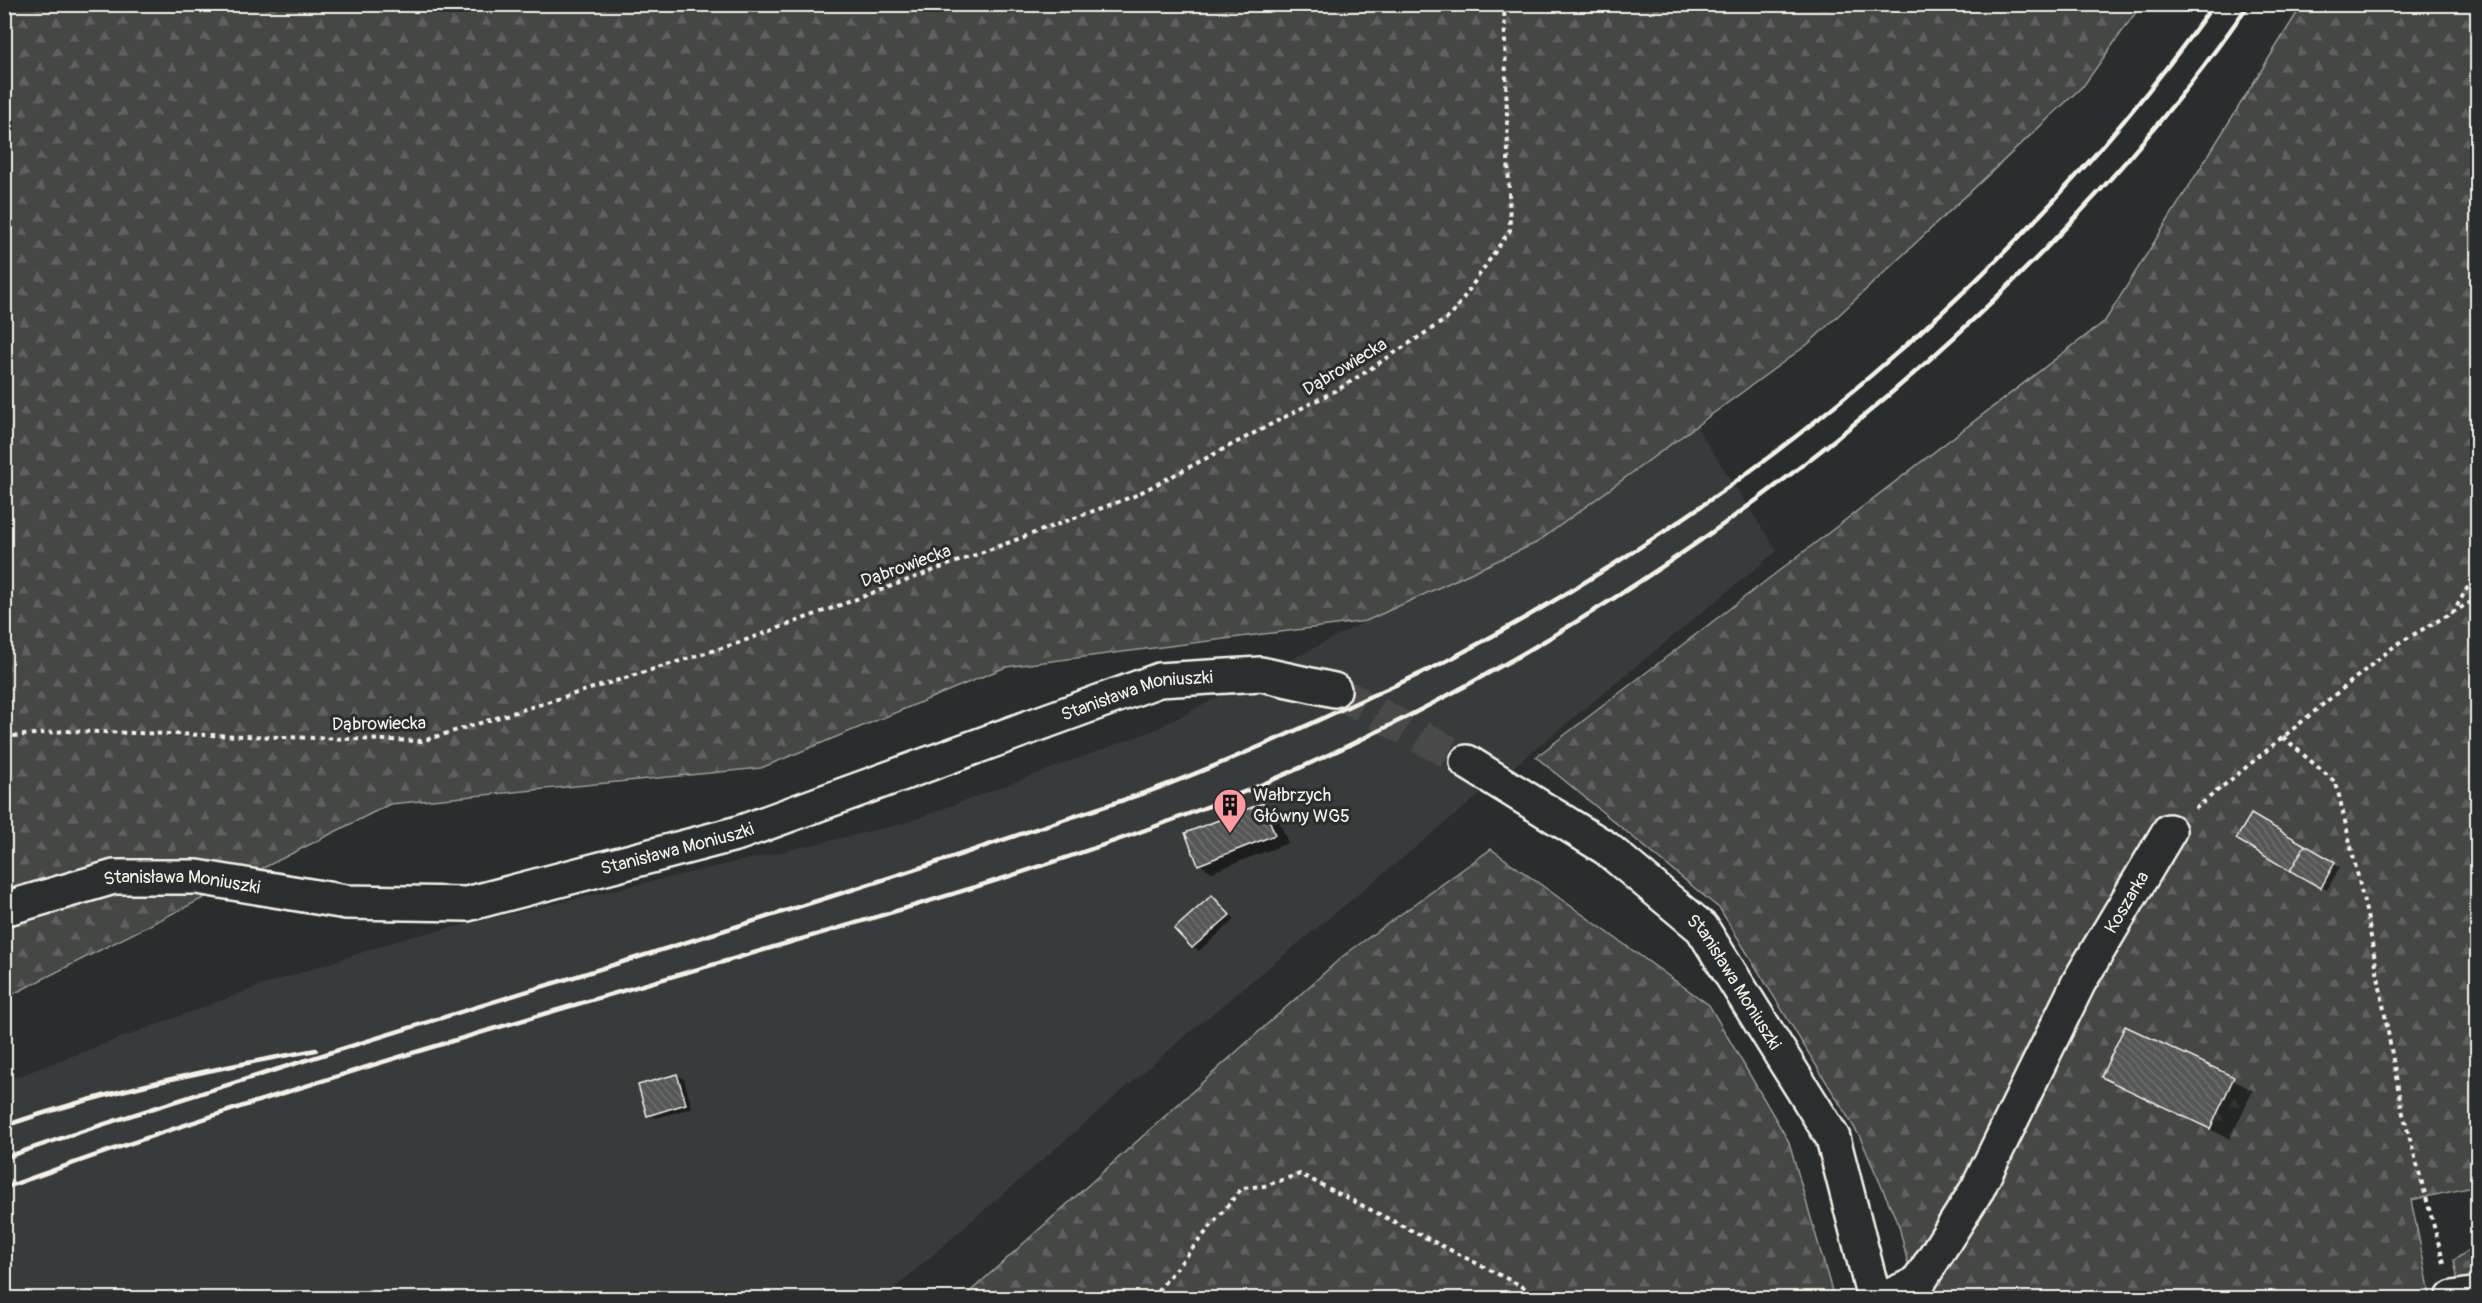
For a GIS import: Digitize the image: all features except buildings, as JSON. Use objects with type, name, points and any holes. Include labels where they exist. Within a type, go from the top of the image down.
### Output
[{"type":"street","name":"Stanisława Moniuszki","points":[[4,909],[114,877],[196,878],[346,902],[467,904],[739,833],[1159,680],[1261,674],[1334,690]]},
{"type":"street","name":"Stanisława Moniuszki","points":[[1467,762],[1606,848],[1702,928],[1833,1138],[1874,1299]]},
{"type":"street","name":"Koszarka","points":[[1885,1299],[1918,1283],[1978,1188],[2079,982],[2169,831]]},
{"type":"street","points":[[2453,1298],[2478,1294]]},
{"type":"path","name":"Dąbrowiecka","points":[[4,737],[65,731],[422,741],[738,643],[1134,496],[1344,386],[1451,316],[1510,230],[1504,4]]},
{"type":"path","points":[[2452,615],[2478,570]]},
{"type":"path","points":[[2169,831],[2397,644],[2452,615],[2478,598]]},
{"type":"path","points":[[2283,737],[2336,783],[2367,915],[2402,1110],[2453,1298]]},
{"type":"path","points":[[1152,1299],[1242,1188],[1264,1186],[1300,1174],[1545,1299]]},
{"type":"shaded area","points":[[1696,426],[1777,551],[1190,1032],[883,1298],[5,1298],[5,1081],[260,986],[405,938],[902,824],[1152,731],[1366,621],[1536,543]]},
{"type":"green space","points":[[5,5],[2141,5],[2084,85],[1808,344],[1536,543],[1366,621],[1006,667],[761,768],[390,804],[5,998]]},
{"type":"green space","points":[[2302,5],[2477,5],[2478,1186],[2411,1200],[2431,1298],[1916,1298],[1899,1226],[1859,1135],[1720,909],[1536,757],[2105,321]]},
{"type":"green space","points":[[1491,849],[1709,1005],[1789,1142],[1834,1298],[963,1298],[1343,956]]},
{"type":"green space","points":[[2477,1245],[2477,1298],[2461,1298],[2454,1260]]},
{"type":"tunnel","points":[[1334,690],[1467,762]]},
{"type":"railway","points":[[4,1158],[138,1113],[707,936],[1150,791],[1263,745],[1444,662],[1564,595],[1671,527],[1774,453],[1872,374],[1966,290],[2054,200],[2137,105],[2214,4]]},
{"type":"railway","points":[[4,1188],[93,1156],[363,1068],[1046,864],[1234,796],[1379,731],[1522,654],[1662,567],[1797,470],[1925,364],[2044,250],[2153,130],[2249,4]]},
{"type":"railway","points":[[4,1126],[42,1113],[158,1082],[316,1050]]},
{"type":"place","name":"Wałbrzych Główny WG5","points":[[1230,834]]}]
